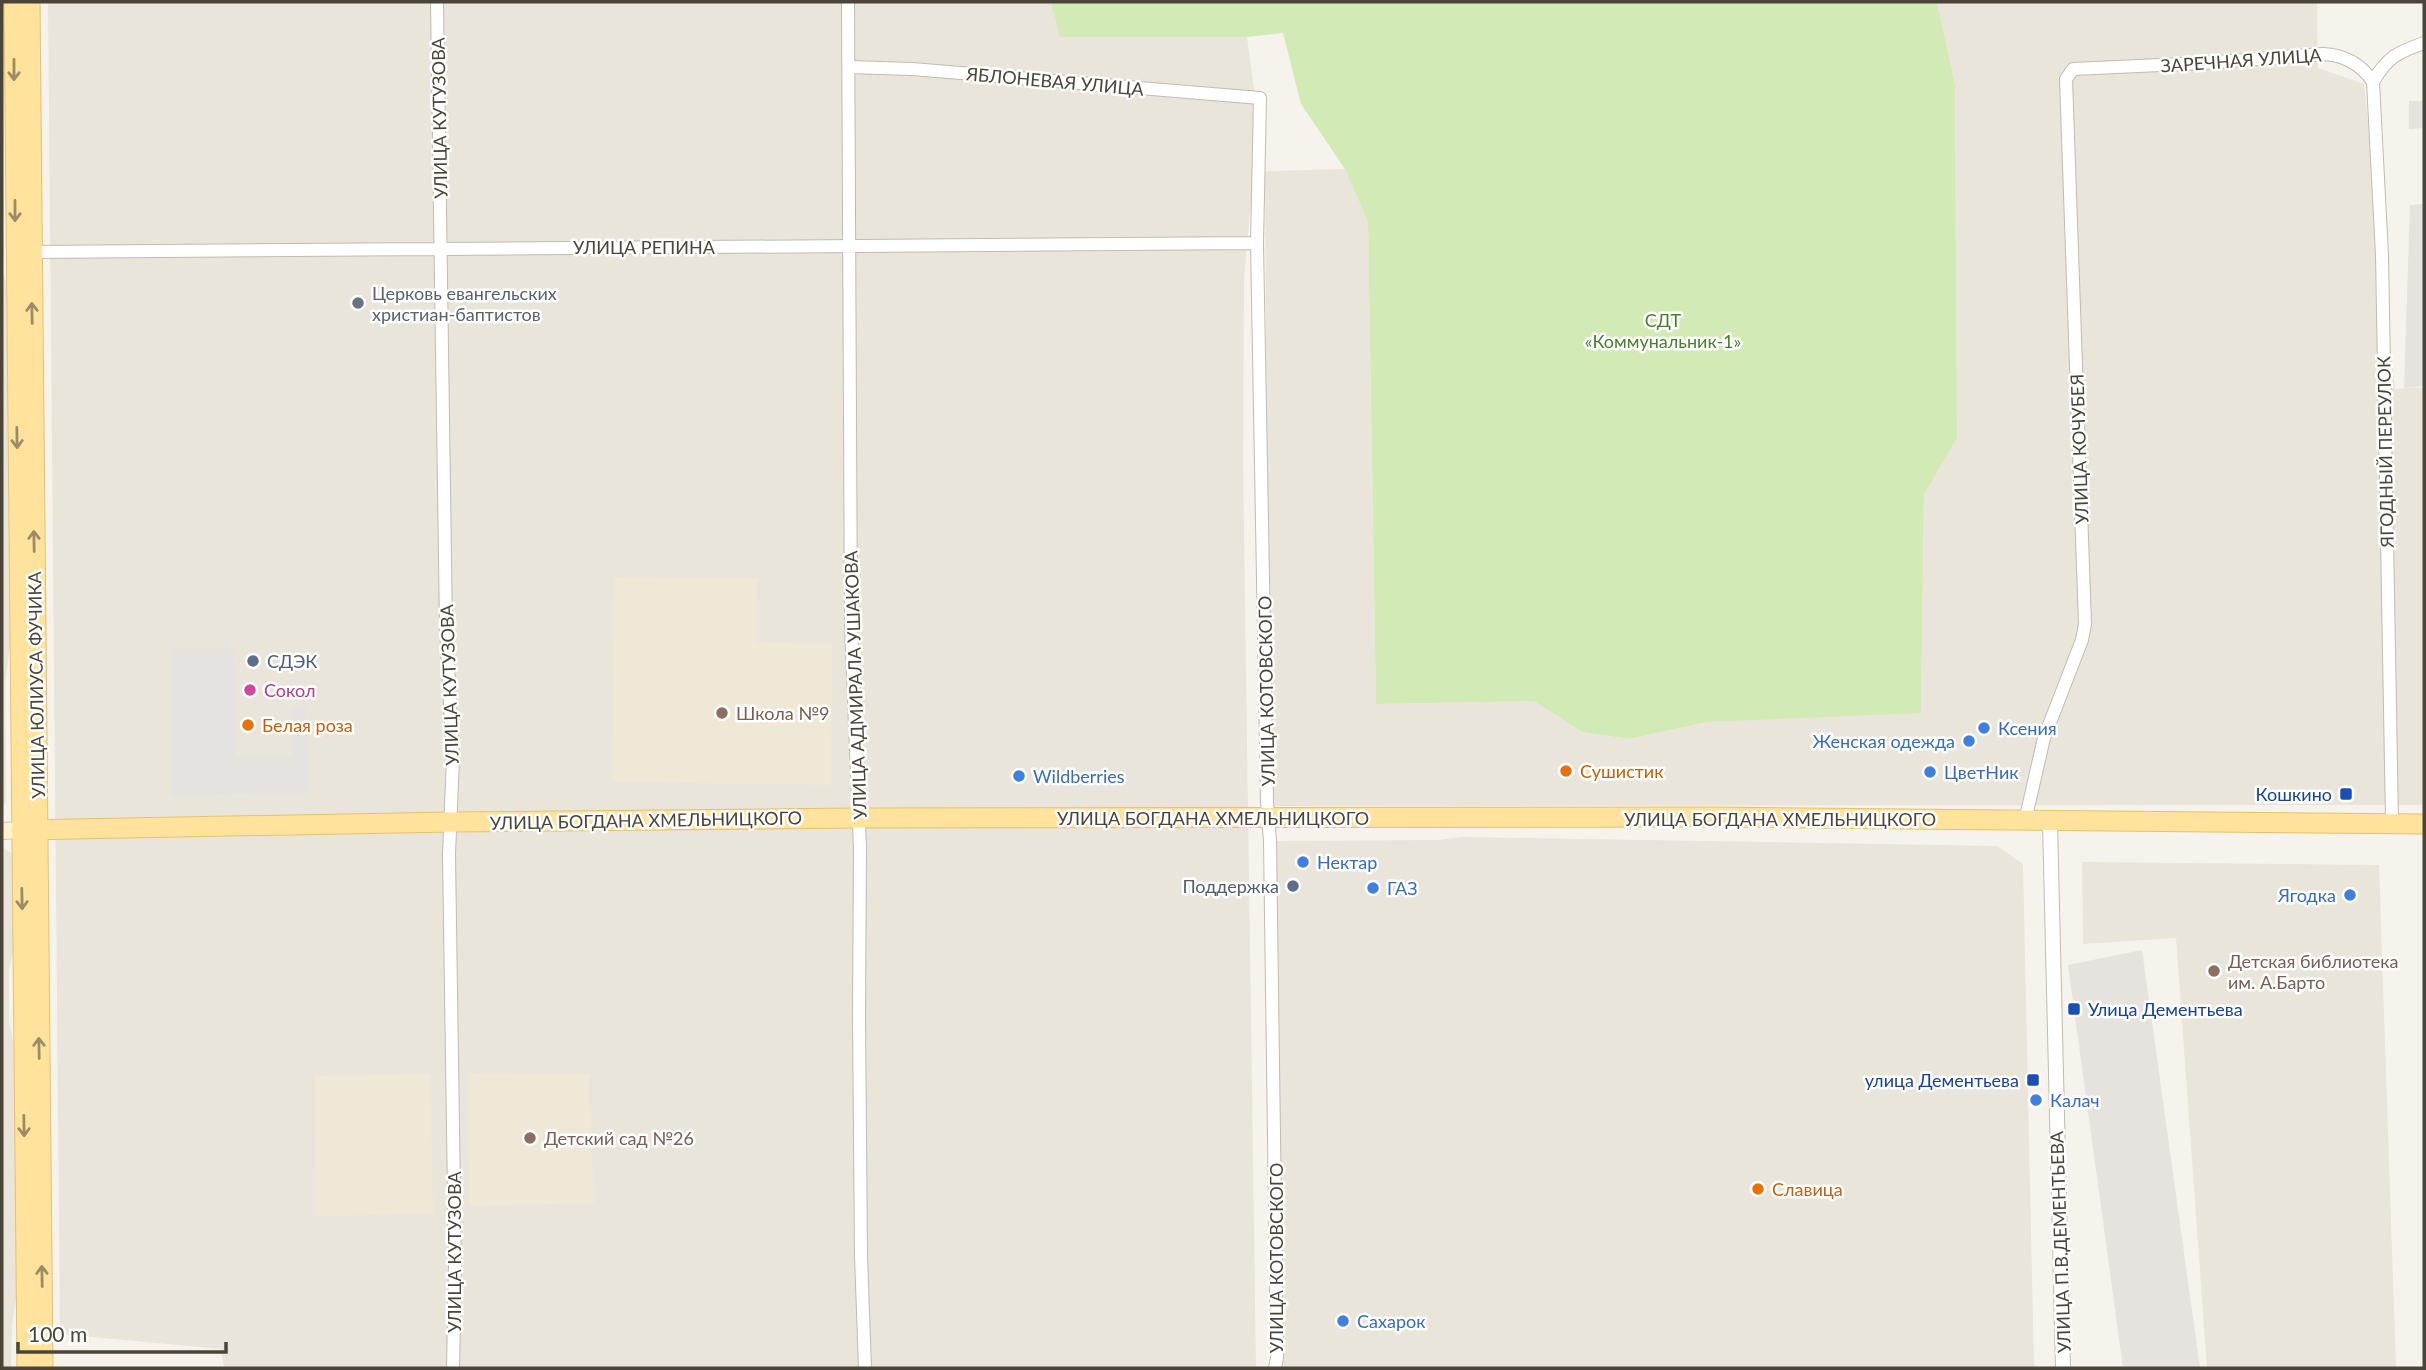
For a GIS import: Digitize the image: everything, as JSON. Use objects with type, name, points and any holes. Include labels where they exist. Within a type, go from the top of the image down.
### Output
[{"type":"main road","name":"УЛИЦА ЮЛИУСА ФУЧИКА","points":[[14,2],[27,1368]]},
{"type":"main road","name":"УЛИЦА ЮЛИУСА ФУЧИКА","points":[[16,253],[30,2]]},
{"type":"main road","name":"УЛИЦА БОГДАНА ХМЕЛЬНИЦКОГО","points":[[20,830],[859,818],[1713,817],[2424,824]]},
{"type":"main road","name":"УЛИЦА ЮЛИУСА ФУЧИКА","points":[[20,830],[43,1368]]},
{"type":"street","name":"УЛИЦА КУТУЗОВА","points":[[437,2],[446,627],[453,759],[450,822],[455,1265],[453,1368]]},
{"type":"street","name":"УЛИЦА АДМИРАЛА УШАКОВА","points":[[848,2],[851,625],[859,818],[861,1229],[865,1368]]},
{"type":"street","points":[[2373,82],[2387,60],[2401,51],[2424,43]]},
{"type":"street","name":"ЗАРЕЧНАЯ УЛИЦА","points":[[2073,69],[2337,54],[2358,64],[2373,82]]},
{"type":"street","name":"ЯБЛОНЕВАЯ УЛИЦА","points":[[849,67],[926,70],[1260,98]]},
{"type":"street","name":"УЛИЦА КОЧУБЕЯ","points":[[2025,821],[2044,738],[2082,640],[2085,624],[2066,79],[2073,69]]},
{"type":"street","name":"ЯГОДНЫЙ ПЕРЕУЛОК","points":[[2373,82],[2382,255],[2392,822]]},
{"type":"street","name":"УЛИЦА КОТОВСКОГО","points":[[1260,98],[1257,243],[1277,1249],[1275,1368]]},
{"type":"street","name":"УЛИЦА РЕПИНА","points":[[16,253],[1257,243]]},
{"type":"street","name":"УЛИЦА П.В.ДЕМЕНТЬЕВА","points":[[2050,822],[2063,1368]]},
{"type":"shaded area","points":[[48,2],[1051,2],[1061,37],[1247,37],[1258,119],[1244,281],[1243,461],[1256,1368],[224,1368],[221,1349],[60,1334]]},
{"type":"shaded area","points":[[1937,2],[2317,2],[2318,68],[2364,84],[2395,389],[2424,387],[2424,805],[1269,806],[1265,171],[1345,169],[1368,222],[1376,704],[1534,701],[1582,732],[1629,739],[1707,722],[1921,712],[1924,495],[1957,438],[1955,84]]},
{"type":"shaded area","points":[[2409,101],[2424,101],[2424,128],[2409,129]]},
{"type":"shaded area","points":[[2424,204],[2424,386],[2404,388],[2410,205]]},
{"type":"shaded area","points":[[2,272],[8,286],[12,628],[5,685],[6,800],[2,811]]},
{"type":"shaded area","name":"Школа №9","points":[[615,577],[757,578],[756,642],[832,644],[831,785],[612,782]]},
{"type":"shaded area","points":[[171,649],[235,649],[236,757],[292,757],[292,708],[306,708],[309,793],[172,795]]},
{"type":"shaded area","points":[[1462,837],[1997,846],[2023,864],[2034,1368],[1280,1368],[1270,841],[1439,840]]},
{"type":"shaded area","points":[[2,847],[11,853],[14,859],[15,944],[9,969],[9,1021],[15,1049],[17,1291],[12,1327],[11,1368],[2,1368]]},
{"type":"shaded area","points":[[2082,862],[2379,865],[2396,1368],[2207,1368],[2176,938],[2083,944]]},
{"type":"shaded area","points":[[2142,950],[2200,1368],[2123,1368],[2068,965]]},
{"type":"shaded area","name":"Детский сад №26","points":[[468,1073],[589,1074],[594,1203],[469,1206]]},
{"type":"shaded area","points":[[430,1074],[433,1214],[316,1216],[314,1076]]},
{"type":"green space","name":"СДТ «Коммунальник-1»","points":[[1051,2],[1937,2],[1955,84],[1957,438],[1924,495],[1921,713],[1707,722],[1629,739],[1582,732],[1534,701],[1376,704],[1368,222],[1345,169],[1301,104],[1283,33],[1247,37],[1060,37]]},
{"type":"place","name":"Церковь евангельских христиан-баптистов","points":[[358,303]]},
{"type":"place","name":"СДЭК","points":[[253,661]]},
{"type":"place","name":"Сокол","points":[[250,690]]},
{"type":"place","name":"Школа №9","points":[[722,713]]},
{"type":"place","name":"Белая роза","points":[[248,725]]},
{"type":"place","name":"Ксения","points":[[1984,728]]},
{"type":"place","name":"Женская одежда","points":[[1969,741]]},
{"type":"place","name":"Сушистик","points":[[1566,771]]},
{"type":"place","name":"ЦветНик","points":[[1930,772]]},
{"type":"place","name":"Wildberries","points":[[1019,776]]},
{"type":"place","name":"Кошкино","points":[[2346,794]]},
{"type":"place","name":"Нектар","points":[[1303,862]]},
{"type":"place","name":"Поддержка","points":[[1293,886]]},
{"type":"place","name":"ГАЗ","points":[[1373,888]]},
{"type":"place","name":"Ягодка","points":[[2350,895]]},
{"type":"place","name":"Детская библиотека им. А.Барто","points":[[2214,971]]},
{"type":"place","name":"Улица Дементьева","points":[[2074,1009]]},
{"type":"place","name":"улица Дементьева","points":[[2033,1080]]},
{"type":"place","name":"Калач","points":[[2036,1100]]},
{"type":"place","name":"Детский сад №26","points":[[530,1138]]},
{"type":"place","name":"Славица","points":[[1758,1189]]},
{"type":"place","name":"Сахарок","points":[[1343,1321]]}]
